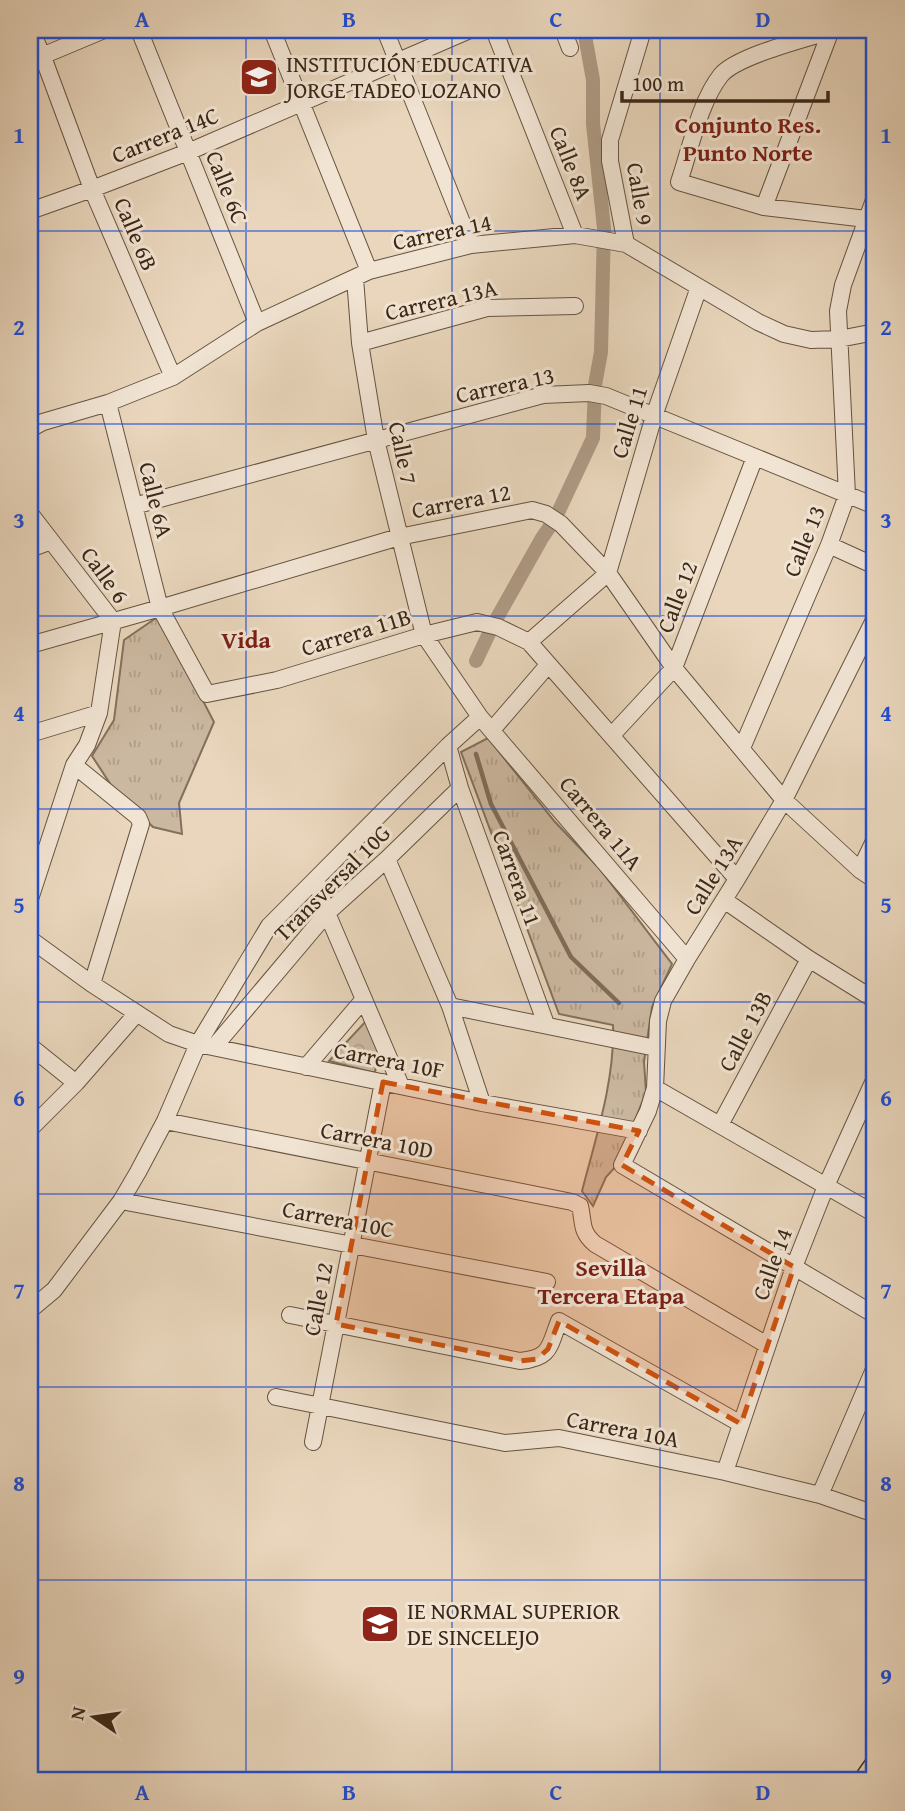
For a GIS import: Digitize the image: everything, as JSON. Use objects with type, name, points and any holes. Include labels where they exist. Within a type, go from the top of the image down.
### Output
[{"type":"main road","points":[[863,1781],[875,1764]]},
{"type":"street","name":"Calle 6B","points":[[31,30],[36,59],[173,377]]},
{"type":"street","points":[[36,59],[104,30]]},
{"type":"street","name":"Calle 6C","points":[[139,30],[257,323]]},
{"type":"street","name":"Calle 7","points":[[272,30],[362,274],[360,343],[376,440],[424,635]]},
{"type":"street","points":[[385,30],[471,245]]},
{"type":"street","name":"Carrera 14C","points":[[30,211],[188,152],[471,30]]},
{"type":"street","name":"Calle 8A","points":[[494,30],[583,236]]},
{"type":"street","points":[[564,30],[570,48]]},
{"type":"street","name":"Calle 9","points":[[626,244],[610,161],[610,140],[643,30]]},
{"type":"street","points":[[831,30],[744,59],[722,74],[706,98],[679,182],[764,206],[871,220]]},
{"type":"street","points":[[764,206],[831,30]]},
{"type":"street","points":[[839,339],[838,311],[843,285],[871,220],[875,197]]},
{"type":"street","name":"Carrera 14","points":[[30,429],[43,422],[108,403],[173,377],[257,323],[362,274],[471,245],[583,236],[626,244],[758,322],[784,334],[811,340],[839,339],[875,332]]},
{"type":"street","name":"Calle 11","points":[[608,573],[654,416],[699,287]]},
{"type":"street","name":"Carrera 13A","points":[[360,343],[487,308],[575,306]]},
{"type":"street","name":"Calle 13","points":[[742,748],[847,495],[839,339]]},
{"type":"street","name":"Carrera 13","points":[[134,506],[543,395],[589,393],[606,396],[875,506]]},
{"type":"street","name":"Calle 6A","points":[[108,403],[160,608]]},
{"type":"street","name":"Calle 12","points":[[612,735],[674,668],[755,457]]},
{"type":"street","name":"Carrera 12","points":[[30,645],[399,537],[532,510],[546,514],[561,524],[608,573],[674,668],[784,800],[860,870],[875,880]]},
{"type":"street","name":"Calle 6","points":[[30,899],[74,765],[87,746],[99,713],[113,621],[32,516]]},
{"type":"street","points":[[30,549],[51,541]]},
{"type":"street","points":[[828,545],[875,566]]},
{"type":"street","points":[[529,642],[608,573]]},
{"type":"street","name":"Carrera 11B","points":[[160,608],[207,694],[277,680],[424,635],[477,622],[498,627],[529,642],[737,879]]},
{"type":"street","name":"Calle 13A","points":[[794,1267],[622,1165],[639,1132],[656,1088],[658,1021],[663,1002],[784,800],[875,618]]},
{"type":"street","name":"Carrera 11A","points":[[424,635],[480,717],[687,959]]},
{"type":"street","points":[[492,730],[548,665]]},
{"type":"street","points":[[30,734],[99,713]]},
{"type":"street","points":[[30,1310],[54,1290],[121,1201],[269,926],[480,717]]},
{"type":"street","name":"Carrera 11","points":[[448,746],[460,788],[546,1024]]},
{"type":"street","points":[[74,765],[138,817],[141,824],[92,984]]},
{"type":"street","name":"Transversal 10G","points":[[206,1046],[327,914],[460,788]]},
{"type":"street","points":[[860,870],[875,839]]},
{"type":"street","points":[[387,859],[450,1006],[482,1103]]},
{"type":"street","points":[[316,880],[327,914],[401,1086]]},
{"type":"street","points":[[724,900],[809,959],[875,1000]]},
{"type":"street","points":[[30,940],[137,1013],[76,1083],[30,1129]]},
{"type":"street","name":"Calle 13B","points":[[720,1125],[809,959]]},
{"type":"street","points":[[306,1067],[364,999]]},
{"type":"street","points":[[450,1006],[656,1048]]},
{"type":"street","name":"Carrera 10F","points":[[137,1013],[169,1034],[206,1046],[482,1103],[639,1132]]},
{"type":"street","points":[[30,1046],[76,1083]]},
{"type":"street","name":"Calle 14","points":[[725,1472],[794,1267],[825,1185],[875,1078]]},
{"type":"street","name":"Calle 12","points":[[313,1442],[383,1082]]},
{"type":"street","points":[[656,1088],[875,1214]]},
{"type":"street","name":"Carrera 10D","points":[[165,1121],[572,1202],[580,1206],[582,1226],[588,1238],[595,1244],[767,1345]]},
{"type":"street","name":"Carrera 10C","points":[[121,1201],[547,1282]]},
{"type":"street","points":[[794,1267],[875,1315]]},
{"type":"street","points":[[290,1315],[520,1361],[537,1359],[548,1349],[559,1321],[741,1424]]},
{"type":"street","points":[[820,1495],[875,1367]]},
{"type":"street","name":"Carrera 10A","points":[[276,1396],[505,1443],[559,1438],[725,1472],[820,1495],[875,1514]]},
{"type":"highlighted area","points":[[383,1082],[639,1131],[622,1165],[794,1267],[741,1424],[559,1321],[548,1349],[537,1359],[520,1361],[336,1324]]},
{"type":"green space","points":[[159,616],[214,722],[179,803],[182,834],[153,827],[111,785],[92,756],[114,720],[124,640]]},
{"type":"green space","points":[[488,738],[555,822],[599,868],[672,964],[652,1007],[644,1062],[646,1092],[618,1164],[606,1177],[593,1206],[582,1191],[608,1087],[613,1025],[559,1014],[461,752]]},
{"type":"green space","points":[[366,1021],[378,1050],[375,1073],[329,1061]]},
{"type":"waterway","points":[[476,661],[493,625],[555,519],[593,438],[595,385],[601,352],[604,228],[593,124],[593,80],[584,30]]},
{"type":"waterway","points":[[476,754],[491,804],[571,957],[619,1003]]},
{"type":"place","name":"INSTITUCIÓN EDUCATIVA JORGE TADEO LOZANO","points":[[259,77]]},
{"type":"place","name":"IE NORMAL SUPERIOR DE SINCELEJO","points":[[380,1624]]},
{"type":"district","name":"Conjunto Res. Punto Norte","points":[[748,139]]},
{"type":"district","name":"Vida","points":[[246,640]]},
{"type":"district","name":"Sevilla Tercera Etapa","points":[[611,1282]]}]
